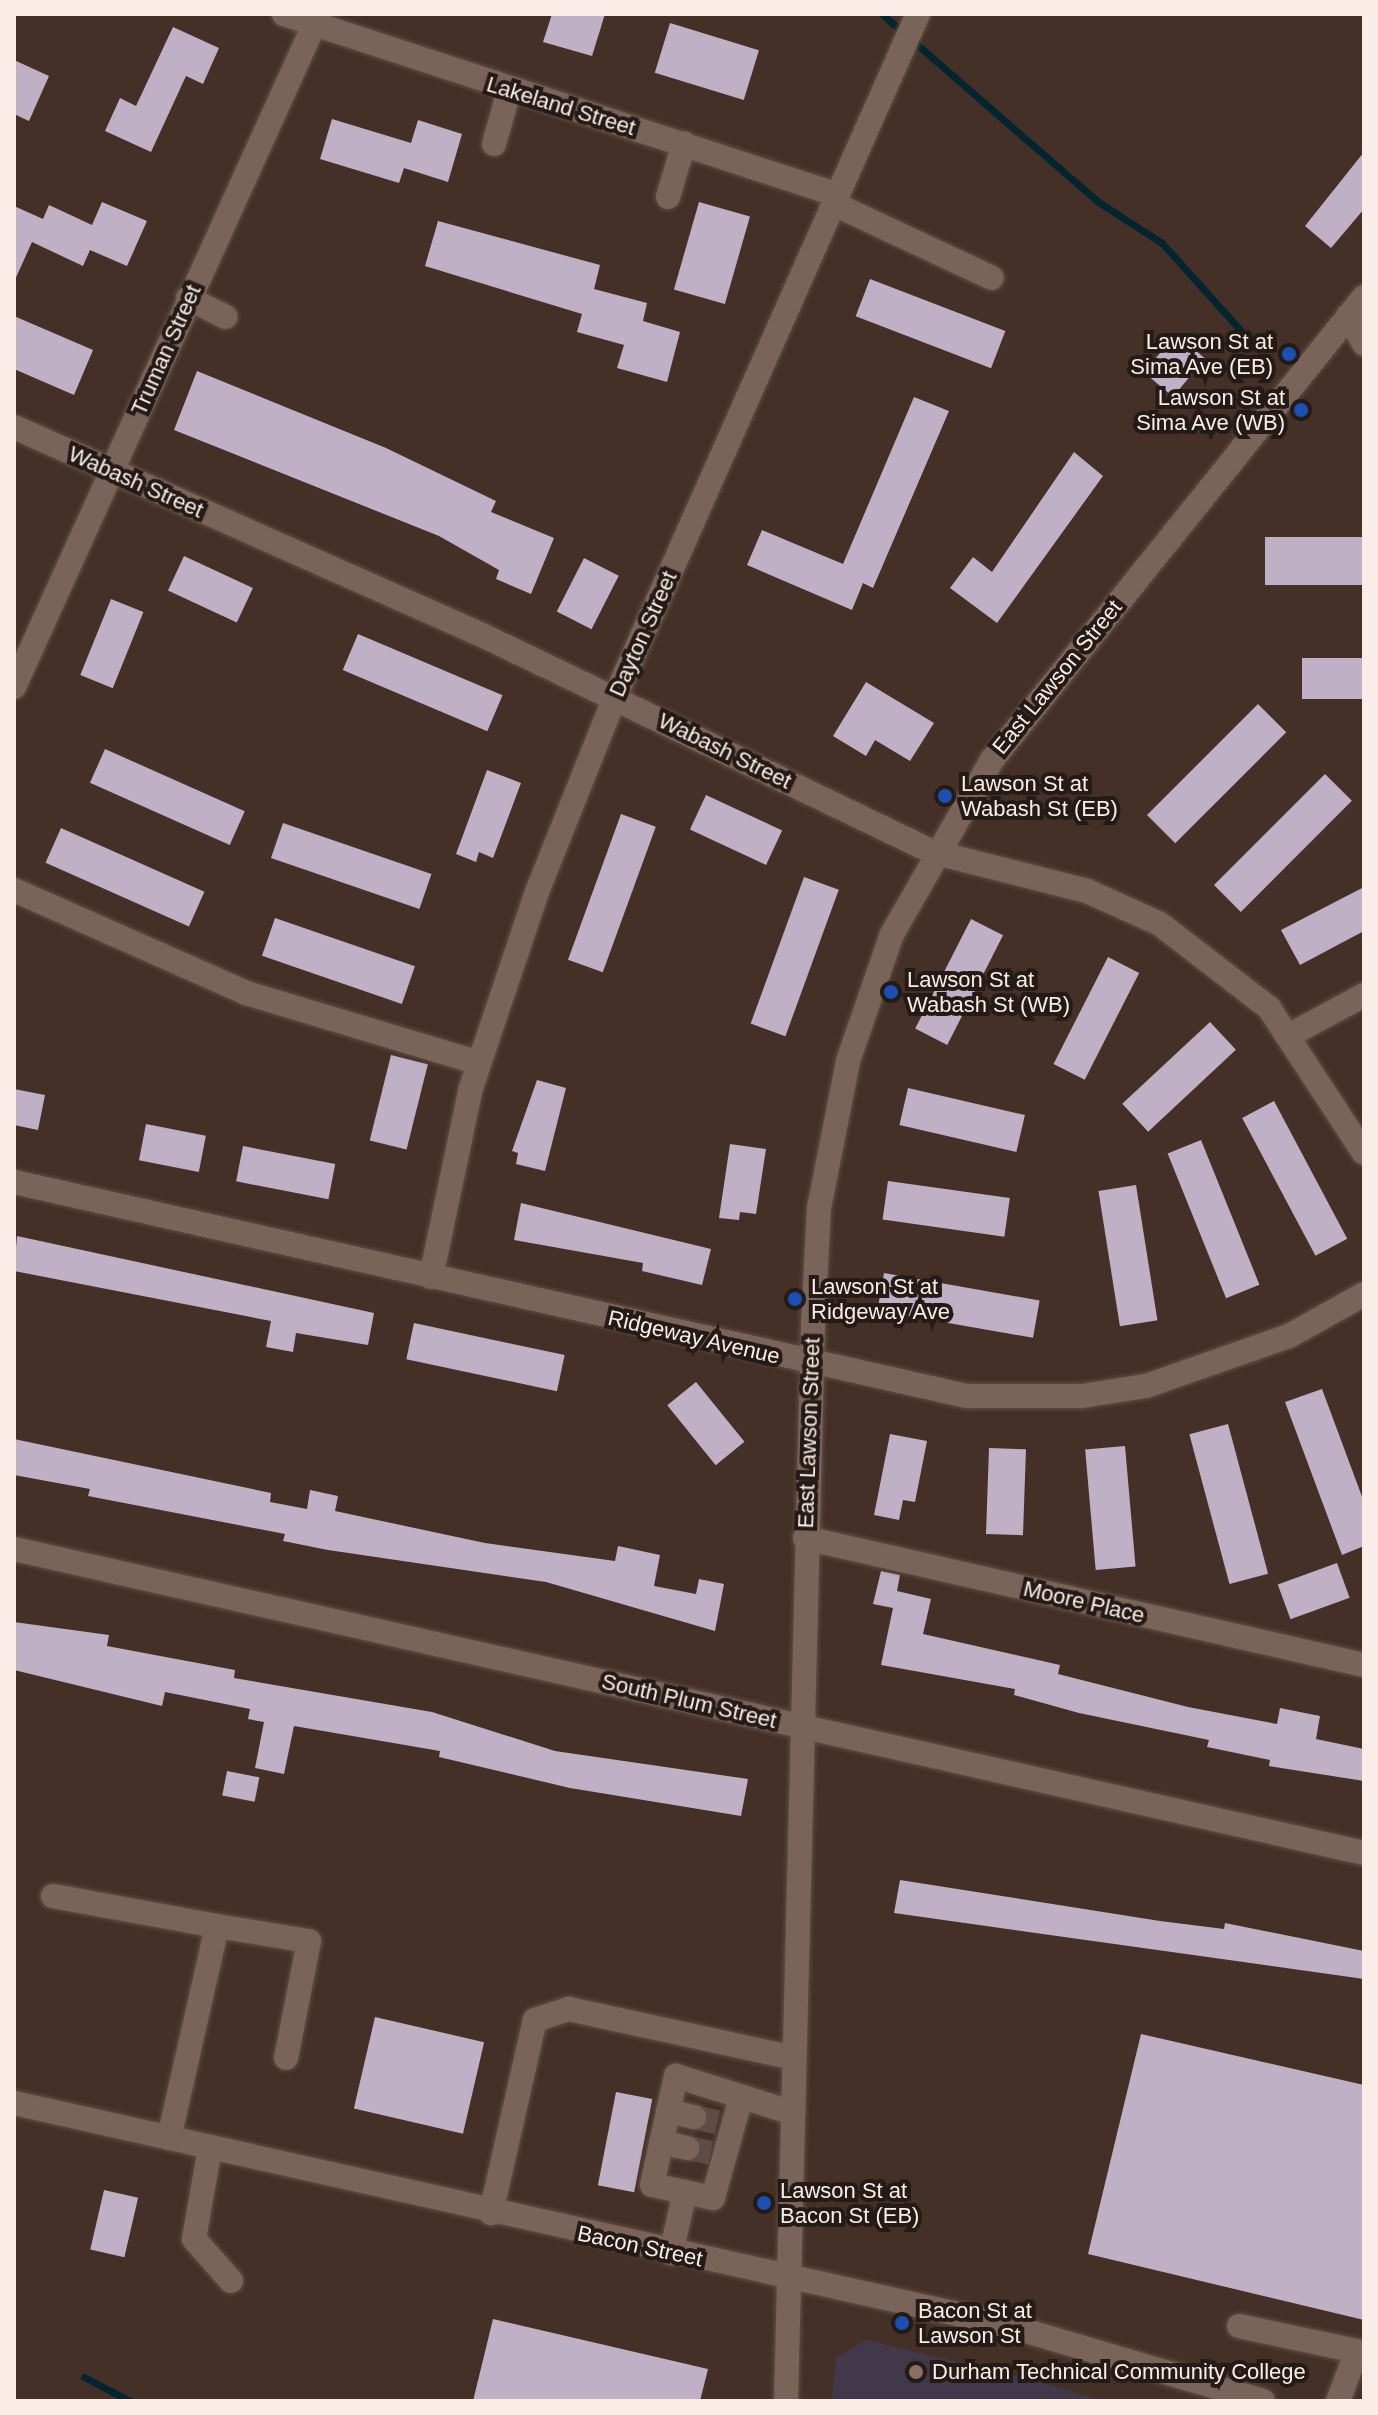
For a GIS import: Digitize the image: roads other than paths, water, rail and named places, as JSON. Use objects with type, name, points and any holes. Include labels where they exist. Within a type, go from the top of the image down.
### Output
[{"type":"street","name":"Lakeland Street","points":[[284,14],[317,20],[509,91],[684,143],[836,200],[992,278]]},
{"type":"street","name":"Dayton Street","points":[[431,1277],[479,1063],[615,697],[918,14]]},
{"type":"street","name":"Truman Street","points":[[14,687],[188,298],[317,20]]},
{"type":"street","points":[[494,144],[509,91]]},
{"type":"street","points":[[668,197],[684,143]]},
{"type":"street","name":"East Lawson Street","points":[[786,2401],[805,1538],[812,1364],[830,1128],[868,998],[933,852],[992,760],[1364,297]]},
{"type":"street","points":[[188,298],[226,317]]},
{"type":"street","points":[[1348,316],[1364,344]]},
{"type":"street","name":"Wabash Street","points":[[14,427],[615,697],[933,852],[1087,891],[1160,924],[1246,983],[1290,1035],[1364,1153]]},
{"type":"street","points":[[14,890],[246,993],[479,1063]]},
{"type":"street","points":[[1290,1035],[1364,995]]},
{"type":"street","name":"Ridgeway Avenue","points":[[14,1182],[812,1364],[967,1396],[1117,1392],[1227,1361],[1364,1294]]},
{"type":"street","name":"Moore Place","points":[[805,1538],[1364,1665]]},
{"type":"street","name":"South Plum Street","points":[[14,1549],[1364,1853]]},
{"type":"street","points":[[53,1896],[309,1941],[286,2058]]},
{"type":"street","points":[[169,2138],[217,1926]]},
{"type":"street","points":[[491,2213],[535,2020],[569,2009],[794,2058]]},
{"type":"street","points":[[740,2101],[727,2124],[713,2198],[652,2185],[676,2076],[733,2091],[740,2101],[793,2113]]},
{"type":"street","name":"Bacon Street","points":[[14,2103],[491,2213],[1084,2344],[1263,2401]]},
{"type":"street","points":[[668,2111],[694,2117]]},
{"type":"street","points":[[661,2142],[687,2148]]},
{"type":"street","points":[[210,2148],[194,2239],[231,2281]]},
{"type":"street","points":[[671,2253],[685,2192]]},
{"type":"street","points":[[1239,2326],[1360,2352],[1338,2401]]},
{"type":"waterway","points":[[882,14],[1097,201],[1162,243],[1253,344]]},
{"type":"waterway","points":[[84,2377],[130,2401]]},
{"type":"tunnel","points":[[694,2117],[721,2123]]},
{"type":"tunnel","points":[[687,2148],[713,2153]]},
{"type":"place","name":"Lawson St at Sima Ave (EB)","points":[[1289,354]]},
{"type":"place","name":"Lawson St at Sima Ave (WB)","points":[[1301,410]]},
{"type":"place","name":"Lawson St at Wabash St (EB)","points":[[945,796]]},
{"type":"place","name":"Lawson St at Wabash St (WB)","points":[[891,992]]},
{"type":"place","name":"Lawson St at Ridgeway Ave","points":[[795,1299]]},
{"type":"place","name":"Lawson St at Bacon St (EB)","points":[[764,2203]]},
{"type":"place","name":"Bacon St at Lawson St","points":[[902,2323]]},
{"type":"place","name":"Durham Technical Community College","points":[[916,2372]]}]
